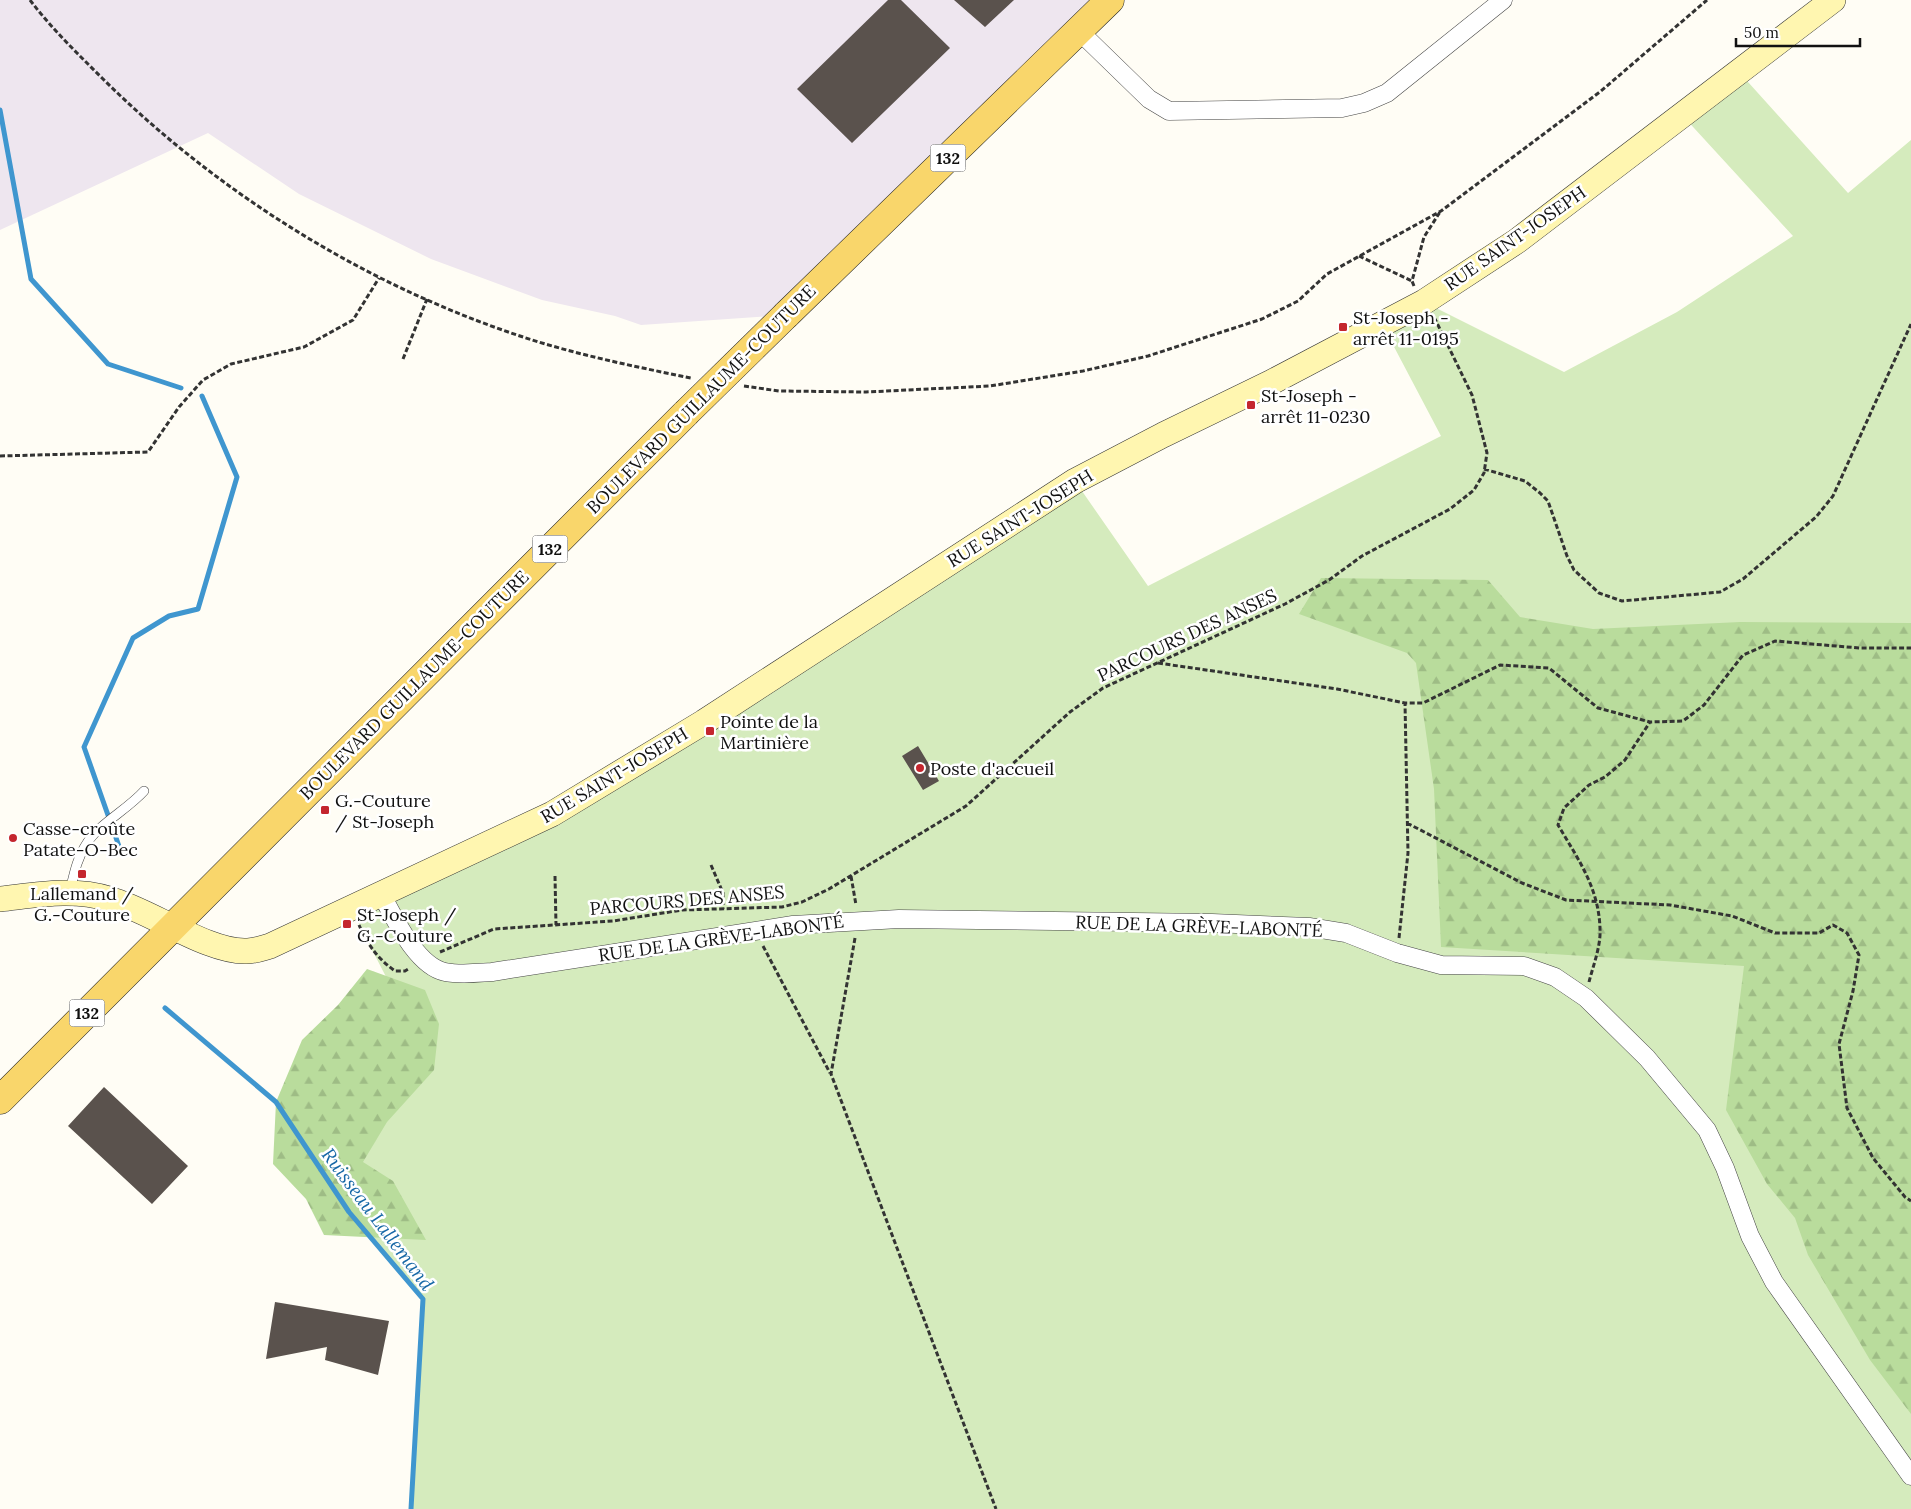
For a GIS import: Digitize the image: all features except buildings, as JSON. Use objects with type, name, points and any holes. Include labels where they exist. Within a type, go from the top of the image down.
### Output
[{"type":"main road","name":"BOULEVARD GUILLAUME-COUTURE","points":[[0,1100],[686,414],[1110,0]]},
{"type":"street","points":[[1079,31],[1149,99],[1169,111],[1342,108],[1364,103],[1387,93],[1485,6],[1504,0]]},
{"type":"street","name":"RUE SAINT-JOSEPH","points":[[0,899],[70,891],[108,898],[129,905],[219,946],[247,951],[270,946],[380,892],[552,814],[696,727],[1075,481],[1163,435],[1270,383],[1424,302],[1517,241],[1833,0]]},
{"type":"street","name":"RUE DE LA GRÈVE-LABONTÉ","points":[[380,892],[407,940],[423,960],[443,972],[463,974],[492,972],[793,924],[858,919],[1212,923],[1309,927],[1346,933],[1397,953],[1442,965],[1524,966],[1555,977],[1586,998],[1647,1058],[1707,1130],[1725,1168],[1750,1236],[1774,1282],[1911,1476]]},
{"type":"lane","points":[[70,891],[75,868],[87,842],[144,791]]},
{"type":"path","points":[[30,0],[78,54],[132,107],[179,148],[250,200],[348,261],[427,299],[517,335],[622,364],[701,380]]},
{"type":"path","points":[[740,385],[779,391],[913,391],[990,386],[1083,371],[1148,356],[1281,311],[1298,301],[1327,274],[1441,211],[1601,91],[1707,0]]},
{"type":"path","points":[[1360,256],[1412,282],[1424,237],[1441,211]]},
{"type":"path","points":[[0,456],[148,452],[180,407],[203,380],[230,364],[304,347],[353,320],[379,277]]},
{"type":"path","points":[[403,359],[427,299]]},
{"type":"path","name":"PARCOURS DES ANSES","points":[[350,907],[371,950],[395,971],[405,971],[423,960],[494,929],[613,921],[682,910],[782,906],[802,902],[851,876],[966,806],[1070,712],[1103,688],[1285,604],[1329,580],[1362,556],[1450,509],[1474,490],[1484,469],[1487,453],[1472,395],[1434,316]]},
{"type":"path","points":[[1484,469],[1525,481],[1548,501],[1567,556],[1574,570],[1599,593],[1622,601],[1720,592],[1743,579],[1816,517],[1832,496],[1911,324]]},
{"type":"path","points":[[1157,663],[1337,689],[1405,703],[1423,703],[1500,665],[1549,668],[1598,708],[1650,722],[1683,722],[1704,705],[1743,655],[1775,641],[1860,648],[1911,648]]},
{"type":"path","points":[[1397,953],[1408,853],[1405,703]]},
{"type":"path","points":[[1586,998],[1600,930],[1596,902],[1591,882],[1558,825],[1564,808],[1589,785],[1605,777],[1625,760],[1650,722]]},
{"type":"path","points":[[1407,823],[1522,883],[1566,900],[1670,905],[1732,916],[1775,933],[1820,934],[1833,925],[1847,933],[1858,955],[1853,991],[1839,1044],[1847,1108],[1873,1158],[1905,1197],[1911,1200]]},
{"type":"path","points":[[711,866],[723,893],[723,909]]},
{"type":"path","points":[[554,876],[556,925]]},
{"type":"path","points":[[831,1074],[858,919],[851,876]]},
{"type":"path","points":[[755,930],[831,1074],[996,1509]]},
{"type":"shaded area","points":[[0,0],[1110,0],[786,315],[641,325],[615,316],[542,300],[431,259],[299,194],[208,133],[0,230]]},
{"type":"green space","points":[[1739,72],[1848,193],[1911,140],[1911,1509],[411,1509],[423,1299],[349,1212],[399,1002],[350,907],[552,814],[1075,481],[1148,586],[1441,436],[1382,324],[1424,302],[1564,372],[1677,312],[1793,236],[1683,116]]},
{"type":"green space","points":[[1321,578],[1488,580],[1520,617],[1593,629],[1740,622],[1911,623],[1911,1414],[1870,1360],[1808,1255],[1795,1218],[1767,1184],[1726,1110],[1744,966],[1441,947],[1434,789],[1416,663],[1407,653],[1299,614]]},
{"type":"green space","points":[[367,969],[425,990],[439,1024],[434,1070],[387,1122],[363,1162],[393,1181],[426,1240],[324,1235],[306,1199],[273,1164],[276,1102],[302,1040],[338,1005]]},
{"type":"waterway","points":[[0,110],[31,279],[108,364],[181,388]]},
{"type":"waterway","points":[[121,852],[84,747],[133,638],[169,616],[198,609],[237,477],[202,396]]},
{"type":"waterway","name":"Ruisseau Lallemand","points":[[165,1008],[276,1102],[349,1212],[423,1299],[411,1509]]},
{"type":"place","name":"St-Joseph - arrêt 11-0195","points":[[1343,327]]},
{"type":"place","name":"St-Joseph - arrêt 11-0230","points":[[1251,405]]},
{"type":"place","name":"Pointe de la Martinière","points":[[710,731]]},
{"type":"place","name":"Poste d'accueil","points":[[920,768]]},
{"type":"place","name":"G.-Couture / St-Joseph","points":[[325,810]]},
{"type":"place","name":"Casse-croûte Patate-O-Bec","points":[[13,838]]},
{"type":"place","name":"Lallemand / G.-Couture","points":[[82,874]]},
{"type":"place","name":"St-Joseph / G.-Couture","points":[[347,924]]}]
